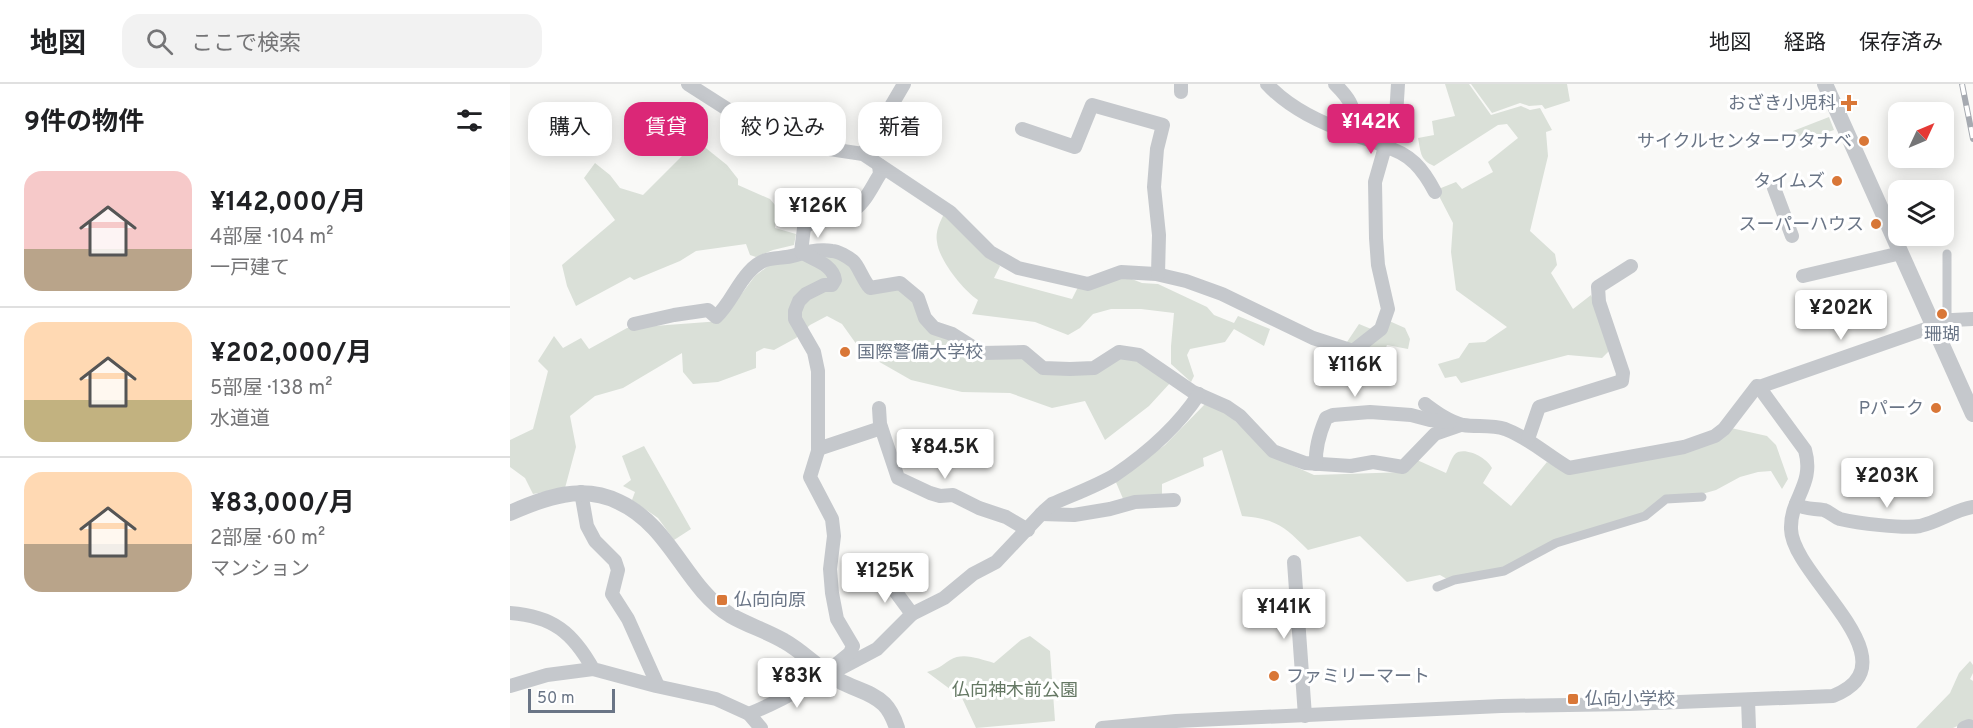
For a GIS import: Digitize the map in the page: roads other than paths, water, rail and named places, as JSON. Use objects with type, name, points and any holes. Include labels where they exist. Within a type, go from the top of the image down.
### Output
[{"type":"street","points":[[688,84],[752,125],[778,138],[803,145],[858,153]]},
{"type":"street","points":[[893,102],[904,84]]},
{"type":"street","points":[[1267,84],[1288,104],[1325,124],[1384,147],[1395,149],[1411,158],[1427,176],[1434,192]]},
{"type":"street","points":[[1335,84],[1348,97],[1354,108],[1354,121],[1350,134]]},
{"type":"street","points":[[866,156],[950,212],[990,252],[1018,268],[1088,284],[1121,272],[1158,274],[1222,294],[1333,348],[1353,351],[1381,329],[1388,309],[1378,265],[1375,182],[1384,147],[1396,116],[1398,84]]},
{"type":"street","points":[[1825,84],[1901,253],[1938,323],[1973,414]]},
{"type":"street","points":[[1022,129],[1076,147],[1092,105],[1163,125],[1157,149],[1154,187],[1159,235],[1158,274]]},
{"type":"street","points":[[801,252],[804,228],[812,221],[847,215],[858,208],[880,174],[879,165]]},
{"type":"street","points":[[1774,188],[1792,236]]},
{"type":"street","points":[[634,324],[708,310],[716,317],[748,273],[756,266],[772,258],[797,255],[801,252],[834,250],[855,262],[863,280],[870,288],[900,283],[918,298],[925,318],[934,328],[952,334],[982,353],[1024,352],[1043,368],[1070,369],[1094,368],[1119,352],[1139,355],[1198,394],[1227,407],[1240,416],[1274,451],[1305,463],[1350,466],[1373,462],[1402,468],[1435,434],[1458,423]]},
{"type":"street","points":[[749,714],[812,683],[850,653],[853,646],[837,619],[832,593],[830,569],[834,536],[832,519],[810,477],[818,449],[818,370],[814,352],[795,319],[795,311],[806,294],[824,285],[832,285],[836,280],[834,272],[827,266],[801,252]]},
{"type":"street","points":[[1803,276],[1901,253]]},
{"type":"street","points":[[1938,323],[1947,254]]},
{"type":"street","points":[[1528,439],[1539,407],[1622,381],[1623,373],[1599,302],[1598,287],[1631,266]]},
{"type":"street","points":[[1102,728],[1176,721],[1501,706],[1629,704],[1833,696],[1844,691],[1854,683],[1863,664],[1863,653],[1856,635],[1813,576],[1796,547],[1791,530],[1796,504],[1808,476],[1809,463],[1805,450],[1759,387],[1938,323],[1973,319]]},
{"type":"street","points":[[1316,464],[1319,438],[1326,418],[1333,415],[1370,412],[1501,428],[1528,439],[1569,468],[1684,447],[1715,436],[1724,429],[1757,386]]},
{"type":"street","points":[[827,673],[840,669],[862,655],[877,649],[912,614],[944,598],[973,574],[996,562],[1052,504],[1114,476],[1160,438],[1191,406],[1198,394]]},
{"type":"street","points":[[1425,404],[1458,423]]},
{"type":"street","points":[[879,408],[881,428],[897,478],[930,493],[940,496],[953,495],[979,508],[1006,517],[1028,530]]},
{"type":"street","points":[[818,449],[881,428]]},
{"type":"street","points":[[581,492],[587,526],[595,541],[615,561],[618,570],[612,594],[628,619],[658,686]]},
{"type":"street","points":[[510,513],[545,498],[581,492],[603,495],[635,510],[651,524],[706,593],[730,615],[786,642],[838,680],[879,700],[891,712],[897,728]]},
{"type":"street","points":[[1437,587],[1454,580],[1504,571],[1556,543],[1645,516],[1666,499],[1702,497]]},
{"type":"street","points":[[1041,514],[1074,515],[1135,502],[1174,500]]},
{"type":"street","points":[[1796,504],[1803,508],[1826,511],[1833,517],[1842,519],[1919,526],[1961,509],[1973,507]]},
{"type":"street","points":[[1294,562],[1305,716]]},
{"type":"street","points":[[884,576],[912,614]]},
{"type":"street","points":[[510,613],[530,614],[566,632],[581,647],[593,669]]},
{"type":"street","points":[[510,686],[547,675],[593,669],[717,699],[749,714],[761,728]]},
{"type":"street","points":[[1748,700],[1749,728]]},
{"type":"street","points":[[1964,728],[1969,726],[1970,728]]},
{"type":"railway","points":[[1962,84],[1973,139]]},
{"type":"place","name":"おざき小児科","points":[[1849,103]]},
{"type":"place","name":"サイクルセンターワタナベ","points":[[1864,141]]},
{"type":"place","name":"タイムズ","points":[[1837,181]]},
{"type":"place","name":"スーパーハウス","points":[[1876,224]]},
{"type":"place","name":"珊瑚","points":[[1942,314]]},
{"type":"place","name":"国際警備大学校","points":[[845,352]]},
{"type":"place","name":"Pパーク","points":[[1936,408]]},
{"type":"place","name":"仏向向原","points":[[722,600]]},
{"type":"place","name":"ファミリーマート","points":[[1274,676]]},
{"type":"place","name":"仏向小学校","points":[[1573,699]]},
{"type":"park label","name":"仏向神木前公園","points":[[1015,690]]}]
